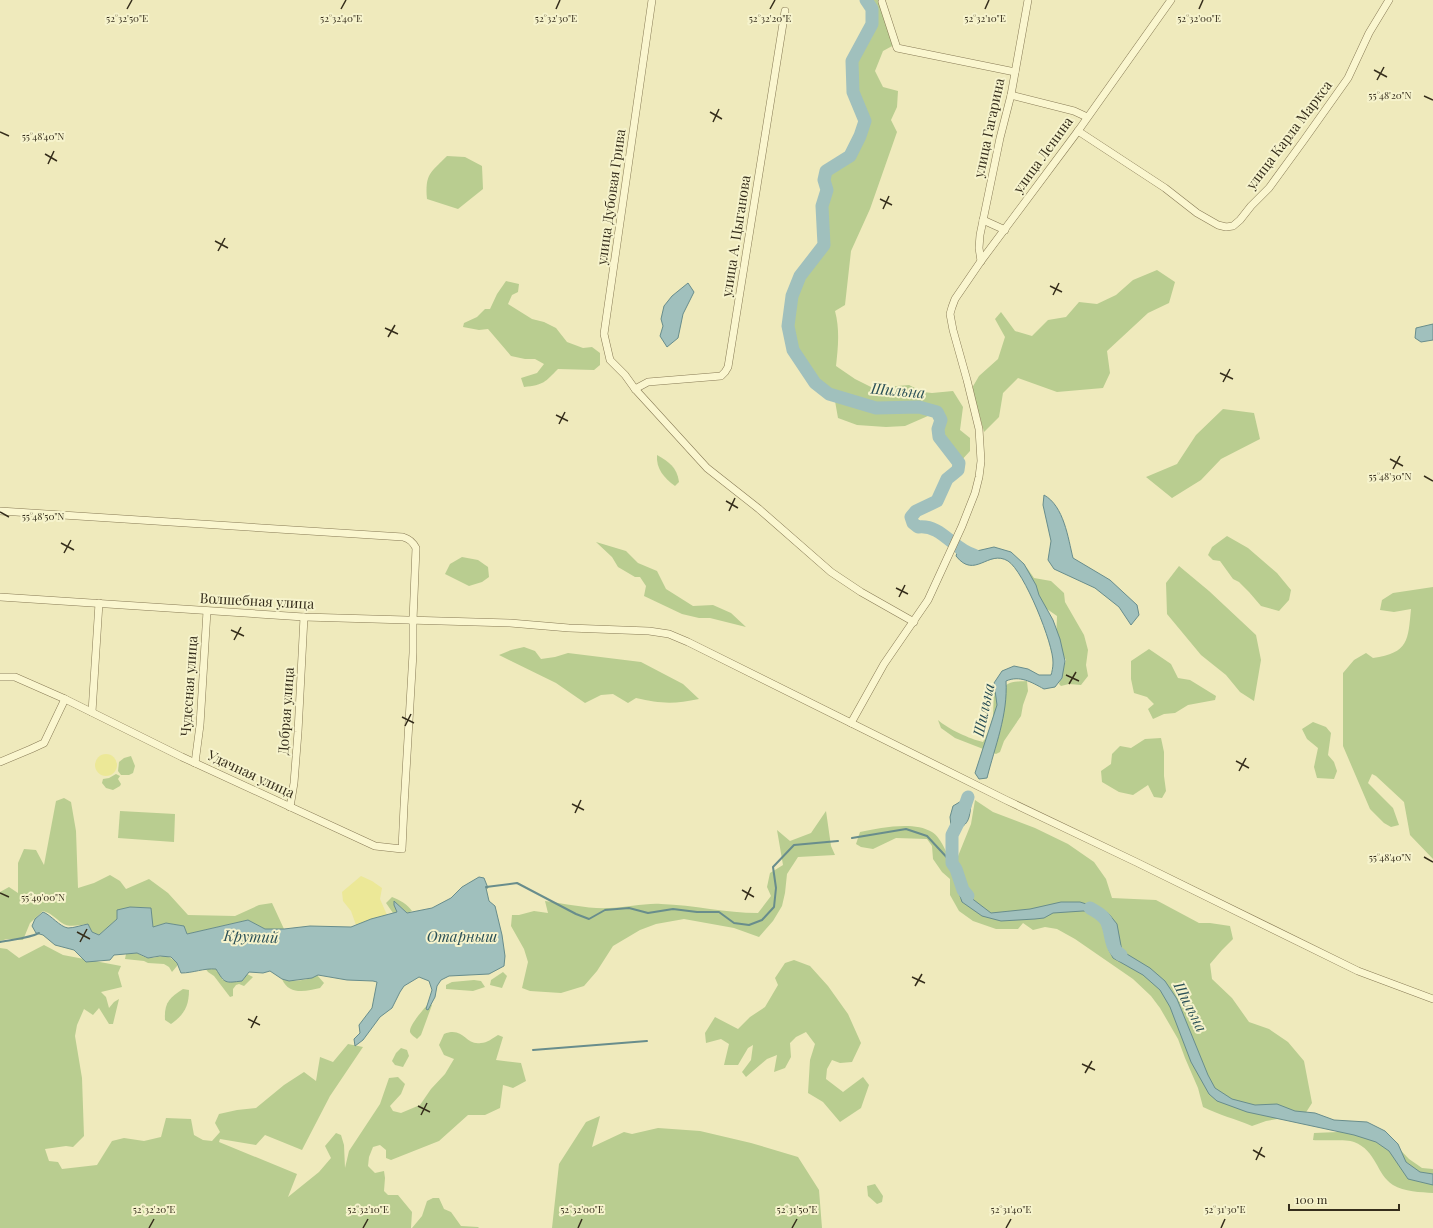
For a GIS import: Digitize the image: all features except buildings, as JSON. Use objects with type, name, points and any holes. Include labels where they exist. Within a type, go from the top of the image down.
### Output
[{"type":"street","name":"улица Дубовая Грива","points":[[652,0],[604,334],[610,360],[707,468],[759,509],[831,572],[861,592],[914,622]]},
{"type":"street","name":"улица Гагарина","points":[[981,261],[979,248],[983,220],[1000,138],[1011,95],[1028,0]]},
{"type":"street","name":"улица Ленина","points":[[851,723],[884,664],[928,600],[962,526],[975,493],[979,477],[981,445],[979,429],[950,314],[955,299],[981,261],[1078,131],[1171,0]]},
{"type":"street","name":"улица Карла Маркса","points":[[1078,131],[1164,188],[1197,213],[1226,227],[1233,226],[1269,188],[1348,78],[1369,33],[1389,0]]},
{"type":"street","points":[[882,2],[897,48],[1015,72]]},
{"type":"street","name":"улица А. Цыганова","points":[[635,389],[648,382],[721,376],[728,367],[785,11]]},
{"type":"street","points":[[1011,95],[1074,111],[1087,117]]},
{"type":"street","points":[[983,220],[1005,230]]},
{"type":"street","points":[[0,511],[403,537],[414,543],[416,548],[413,620]]},
{"type":"street","name":"Волшебная улица","points":[[0,597],[304,617],[510,623],[569,628],[649,631],[669,634],[1358,972],[1433,1000]]},
{"type":"street","points":[[92,712],[99,603]]},
{"type":"street","name":"Чудесная улица","points":[[196,763],[202,702],[207,611]]},
{"type":"street","name":"Добрая улица","points":[[290,807],[294,783],[298,732],[304,617]]},
{"type":"street","name":"Удачная улица","points":[[0,677],[15,677],[64,699],[182,757],[375,846],[402,849],[413,653],[413,620]]},
{"type":"street","points":[[0,762],[44,742],[64,699]]},
{"type":"green space","points":[[866,0],[881,0],[894,45],[883,51],[875,71],[883,87],[898,91],[897,107],[891,120],[897,132],[870,209],[851,251],[845,305],[835,311],[838,332],[836,366],[855,379],[873,388],[909,385],[923,392],[932,393],[953,391],[963,407],[960,430],[970,438],[970,451],[959,463],[939,437],[938,429],[941,420],[937,412],[905,426],[886,427],[857,425],[838,418],[835,401],[815,383],[793,350],[788,326],[792,296],[800,276],[824,245],[822,206],[827,190],[824,180],[826,171],[850,156],[860,136],[865,121],[853,92],[852,61],[856,59],[872,37],[872,9]]},
{"type":"green space","points":[[447,156],[465,157],[482,166],[483,189],[458,209],[427,199],[427,184],[430,174]]},
{"type":"green space","points":[[1157,270],[1175,282],[1169,303],[1148,313],[1107,351],[1110,373],[1103,388],[1057,392],[1018,378],[1003,393],[999,417],[984,432],[972,388],[979,376],[998,359],[1005,337],[995,319],[1001,312],[1015,331],[1032,336],[1048,320],[1066,317],[1079,302],[1097,304],[1116,295],[1133,280]]},
{"type":"green space","points":[[506,281],[519,284],[518,292],[512,295],[508,304],[532,319],[544,322],[556,328],[567,342],[583,348],[592,347],[600,353],[600,365],[594,370],[558,369],[544,382],[524,387],[521,378],[537,373],[544,364],[535,359],[525,359],[511,356],[488,329],[479,330],[463,327],[464,323],[477,317],[485,309],[490,309],[497,294]]},
{"type":"green space","points":[[1223,409],[1254,413],[1260,439],[1221,459],[1201,480],[1172,498],[1146,477],[1177,464],[1196,435]]},
{"type":"green space","points":[[657,455],[669,463],[676,472],[679,482],[675,486],[667,480],[659,469]]},
{"type":"green space","points":[[1227,536],[1248,548],[1277,573],[1291,590],[1289,600],[1279,611],[1261,606],[1239,582],[1233,579],[1220,561],[1213,560],[1208,555],[1212,547]]},
{"type":"green space","points":[[596,542],[626,551],[638,563],[657,571],[666,589],[693,606],[713,605],[731,613],[746,627],[710,618],[699,618],[682,614],[644,596],[646,586],[640,577],[635,577],[618,567],[612,557]]},
{"type":"green space","points":[[462,557],[478,560],[488,567],[489,577],[482,582],[469,586],[445,574],[450,564]]},
{"type":"green space","points":[[1018,563],[1027,568],[1034,578],[1051,581],[1064,593],[1065,602],[1084,635],[1088,650],[1086,665],[1088,676],[1081,685],[1069,684],[1061,686],[1059,684],[1066,660],[1056,642],[1057,616],[1037,602]]},
{"type":"green space","points":[[1179,566],[1209,591],[1256,635],[1261,660],[1254,701],[1240,692],[1226,675],[1201,655],[1167,614],[1166,583]]},
{"type":"green space","points":[[1433,587],[1433,859],[1410,835],[1404,802],[1372,774],[1368,783],[1393,808],[1399,825],[1391,827],[1384,823],[1370,809],[1343,746],[1343,673],[1354,660],[1366,653],[1373,658],[1385,656],[1394,653],[1404,643],[1409,629],[1411,609],[1394,612],[1380,610],[1382,600],[1393,593]]},
{"type":"green space","points":[[524,647],[535,651],[541,659],[568,653],[641,662],[683,684],[699,699],[668,703],[636,698],[628,703],[613,694],[601,695],[585,703],[556,683],[499,655]]},
{"type":"green space","points":[[1149,649],[1171,664],[1178,678],[1190,680],[1216,696],[1215,700],[1188,705],[1175,713],[1164,714],[1153,719],[1148,709],[1154,704],[1147,697],[1134,693],[1131,679],[1131,661]]},
{"type":"green space","points":[[1027,681],[1028,691],[1021,716],[1004,741],[1000,752],[996,754],[955,738],[941,728],[938,720],[947,727],[959,733],[983,742],[993,717],[994,689],[1000,695],[1007,684]]},
{"type":"green space","points":[[1313,722],[1326,727],[1331,733],[1328,755],[1334,762],[1337,771],[1334,779],[1317,778],[1314,767],[1318,748],[1307,739],[1302,729]]},
{"type":"green space","points":[[1161,738],[1164,752],[1164,776],[1166,791],[1162,798],[1154,797],[1148,785],[1133,795],[1119,792],[1102,782],[1101,771],[1111,764],[1112,754],[1120,746],[1131,748],[1145,739]]},
{"type":"green space","points":[[131,756],[135,766],[133,773],[129,775],[121,775],[118,771],[119,762],[124,758]]},
{"type":"green space","points":[[116,774],[120,776],[118,779],[121,784],[120,786],[113,790],[106,788],[102,783],[103,779],[109,778]]},
{"type":"green space","points":[[64,798],[71,802],[76,831],[78,888],[94,883],[110,875],[120,881],[126,889],[149,879],[168,893],[188,915],[235,916],[259,905],[272,903],[284,929],[265,929],[248,920],[187,934],[184,926],[166,923],[153,927],[150,908],[131,907],[117,911],[117,919],[99,935],[92,932],[88,924],[75,926],[65,925],[51,914],[43,911],[30,923],[23,940],[7,939],[0,941],[0,892],[9,887],[18,893],[18,863],[24,849],[36,850],[44,865],[56,801]]},
{"type":"green space","points":[[975,800],[993,812],[1035,828],[1068,844],[1094,862],[1106,879],[1112,898],[1156,900],[1199,923],[1230,926],[1233,939],[1210,964],[1212,979],[1232,998],[1249,1022],[1269,1029],[1288,1042],[1304,1061],[1312,1103],[1305,1114],[1266,1121],[1252,1126],[1203,1107],[1198,1088],[1178,1039],[1160,1008],[1151,996],[1133,979],[1075,939],[1057,929],[1045,927],[1033,930],[1023,923],[1018,929],[996,929],[973,921],[959,911],[950,895],[950,879],[942,872],[933,859],[932,846],[927,839],[896,838],[873,849],[861,847],[856,844],[860,832],[897,826],[916,827],[932,832],[939,838],[954,866],[971,824]]},
{"type":"green space","points":[[120,811],[175,814],[174,842],[118,838]]},
{"type":"green space","points":[[826,811],[831,846],[835,855],[798,857],[787,874],[782,906],[773,921],[759,937],[734,928],[684,919],[656,924],[640,930],[613,946],[597,971],[584,986],[561,993],[530,991],[522,988],[528,962],[524,949],[511,926],[512,915],[519,915],[534,911],[548,913],[545,901],[593,908],[615,908],[661,904],[734,912],[758,913],[771,896],[767,887],[770,873],[783,865],[777,830],[790,841],[811,833]]},
{"type":"green space","points":[[392,897],[403,902],[412,911],[407,913],[394,901],[397,912],[393,913],[386,903]]},
{"type":"green space","points":[[44,945],[63,955],[121,966],[118,973],[122,987],[101,992],[106,997],[109,1008],[119,999],[113,1024],[109,1024],[99,1008],[93,1015],[84,1009],[77,1025],[75,1036],[82,1078],[84,1136],[73,1147],[66,1146],[45,1149],[49,1161],[58,1162],[62,1169],[97,1165],[112,1141],[124,1138],[144,1141],[161,1137],[166,1118],[191,1119],[194,1135],[203,1140],[212,1141],[220,1132],[215,1123],[219,1114],[256,1108],[284,1085],[304,1072],[316,1081],[320,1057],[333,1062],[348,1044],[363,1047],[330,1096],[302,1150],[265,1135],[256,1145],[220,1139],[219,1142],[297,1174],[288,1197],[319,1172],[331,1158],[325,1146],[336,1133],[341,1135],[344,1145],[345,1168],[349,1151],[380,1104],[389,1078],[398,1077],[405,1084],[401,1094],[390,1106],[393,1111],[401,1113],[420,1105],[431,1089],[445,1074],[454,1059],[444,1055],[439,1045],[444,1034],[456,1032],[471,1042],[476,1043],[483,1043],[498,1035],[503,1037],[496,1060],[521,1063],[526,1081],[513,1088],[503,1085],[500,1108],[485,1115],[468,1115],[439,1141],[391,1160],[386,1158],[386,1150],[380,1145],[373,1147],[369,1157],[368,1166],[375,1173],[384,1171],[384,1191],[388,1195],[398,1195],[412,1212],[411,1228],[0,1228],[0,948],[7,949],[19,958]]},
{"type":"green space","points":[[137,953],[148,958],[163,956],[173,960],[177,963],[177,966],[172,972],[169,967],[164,964],[125,959],[126,954]]},
{"type":"green space","points":[[794,960],[810,966],[828,986],[848,1014],[861,1043],[852,1062],[840,1063],[832,1060],[827,1069],[826,1079],[843,1092],[863,1077],[869,1085],[861,1108],[840,1122],[823,1102],[808,1093],[810,1060],[815,1044],[806,1032],[796,1037],[790,1043],[791,1057],[785,1068],[774,1072],[777,1055],[767,1059],[746,1077],[742,1072],[751,1060],[753,1045],[748,1048],[738,1065],[724,1065],[729,1044],[721,1039],[706,1043],[705,1033],[715,1017],[738,1029],[750,1017],[765,1007],[778,985],[775,978],[785,963]]},
{"type":"green space","points":[[205,968],[216,969],[223,980],[242,981],[247,974],[253,977],[244,986],[239,984],[236,985],[233,989],[233,996],[230,997],[214,976]]},
{"type":"green space","points":[[503,972],[507,976],[502,988],[490,985],[491,980]]},
{"type":"green space","points":[[317,975],[324,983],[320,988],[304,991],[289,988],[282,979],[309,979]]},
{"type":"green space","points":[[474,980],[481,981],[485,987],[473,991],[446,989],[446,985],[452,982]]},
{"type":"green space","points":[[183,989],[189,990],[187,1005],[182,1014],[171,1024],[165,1020],[165,1009],[171,998]]},
{"type":"green space","points":[[428,1004],[432,1005],[421,1035],[417,1039],[412,1035],[410,1029],[414,1021]]},
{"type":"green space","points":[[401,1048],[407,1050],[409,1056],[403,1067],[395,1065],[392,1061],[396,1053]]},
{"type":"green space","points":[[600,1116],[592,1147],[624,1132],[632,1134],[658,1128],[700,1131],[751,1143],[798,1157],[819,1190],[822,1228],[552,1228],[559,1164],[586,1122]]},
{"type":"green space","points":[[1335,1126],[1380,1129],[1409,1159],[1422,1168],[1433,1169],[1433,1193],[1407,1190],[1393,1185],[1383,1175],[1367,1151],[1362,1146],[1354,1142],[1313,1140],[1314,1133],[1338,1132]]},
{"type":"green space","points":[[875,1184],[883,1196],[882,1202],[877,1204],[868,1196],[867,1186]]},
{"type":"green space","points":[[433,1198],[439,1198],[444,1209],[451,1212],[461,1226],[479,1228],[412,1228],[422,1216],[427,1201]]},
{"type":"sand","points":[[106,754],[114,757],[117,765],[114,773],[106,776],[98,773],[95,765],[98,757]]},
{"type":"sand","points":[[361,876],[382,888],[380,899],[387,915],[356,925],[351,911],[343,901],[342,892]]},
{"type":"water","points":[[688,283],[694,292],[683,314],[678,338],[667,347],[660,336],[663,326],[661,319],[664,306],[672,296]]},
{"type":"water","points":[[1433,324],[1433,340],[1421,342],[1415,338],[1416,328]]},
{"type":"water","points":[[1044,495],[1051,500],[1061,514],[1073,558],[1110,580],[1137,605],[1139,615],[1131,625],[1119,607],[1095,588],[1054,569],[1048,560],[1051,541],[1043,505]]},
{"type":"water","points":[[959,547],[968,553],[994,547],[1011,552],[1024,564],[1053,620],[1060,639],[1065,661],[1062,678],[1055,687],[1044,689],[1021,679],[1011,679],[1006,681],[1005,706],[997,742],[987,778],[979,779],[975,773],[997,705],[994,683],[1002,671],[1014,666],[1028,669],[1039,675],[1051,675],[1053,663],[1049,641],[1037,609],[1030,593],[1015,568],[1008,561],[1001,558],[976,565],[963,563],[956,556]]},
{"type":"water","points":[[963,800],[971,804],[968,820],[952,834],[950,817],[953,806]]},
{"type":"water","name":"Отарныш","points":[[479,877],[484,878],[488,888],[486,888],[489,901],[495,906],[502,935],[505,956],[504,966],[489,974],[449,976],[441,980],[437,986],[435,997],[428,1010],[426,1009],[432,990],[429,981],[419,977],[404,986],[392,1008],[380,1017],[363,1040],[355,1046],[354,1039],[360,1033],[359,1025],[372,1008],[377,982],[347,980],[318,975],[312,978],[289,981],[282,979],[270,971],[263,973],[249,972],[242,981],[229,982],[221,977],[216,969],[181,973],[177,963],[171,957],[160,956],[148,958],[137,953],[114,955],[110,960],[86,962],[74,950],[55,945],[43,935],[36,933],[32,926],[35,919],[43,912],[62,926],[68,928],[88,924],[92,932],[99,935],[117,919],[117,910],[130,907],[151,908],[153,927],[166,923],[184,926],[187,934],[248,920],[265,929],[284,929],[310,926],[351,927],[371,919],[397,912],[394,901],[407,913],[432,908],[451,898],[462,887]]},
{"type":"water","points":[[962,879],[970,897],[991,913],[1030,909],[1061,902],[1080,902],[1099,908],[1109,914],[1117,924],[1122,951],[1150,968],[1165,981],[1177,999],[1208,1075],[1215,1088],[1232,1099],[1255,1105],[1277,1104],[1295,1111],[1315,1113],[1334,1120],[1367,1122],[1385,1131],[1398,1144],[1406,1162],[1420,1172],[1433,1174],[1433,1185],[1408,1179],[1389,1151],[1376,1142],[1354,1135],[1247,1112],[1217,1101],[1209,1094],[1191,1062],[1170,1007],[1160,990],[1143,975],[1113,958],[1109,950],[1112,933],[1111,925],[1098,912],[1083,911],[1053,913],[1044,918],[1001,921],[982,916],[962,902],[956,884]]},
{"type":"waterway","name":"Шильна","points":[[866,0],[872,9],[872,24],[852,61],[853,92],[865,121],[860,136],[850,156],[826,171],[824,180],[827,190],[822,206],[824,245],[800,276],[792,296],[788,326],[793,350],[815,383],[829,394],[876,408],[919,407],[937,412],[941,420],[938,429],[939,437],[959,463],[958,470],[947,479],[937,501],[916,511],[911,517],[913,523],[918,527],[934,529],[960,548],[974,555]]},
{"type":"waterway","name":"Шильна","points":[[968,797],[961,817],[952,835],[952,863],[956,869],[963,890],[968,896]]},
{"type":"waterway","points":[[852,838],[906,829],[927,836],[952,863]]},
{"type":"waterway","points":[[486,887],[517,883],[576,914],[589,919],[605,910],[629,908],[648,913],[673,909],[697,912],[719,912],[734,923],[749,925],[762,920],[774,907],[776,888],[773,867],[794,845],[838,841]]},
{"type":"waterway","name":"Шильна","points":[[1090,908],[1100,914],[1106,921],[1114,948],[1121,955]]},
{"type":"waterway","name":"Крутий","points":[[0,942],[25,938],[39,933]]},
{"type":"waterway","points":[[533,1050],[647,1041]]}]
